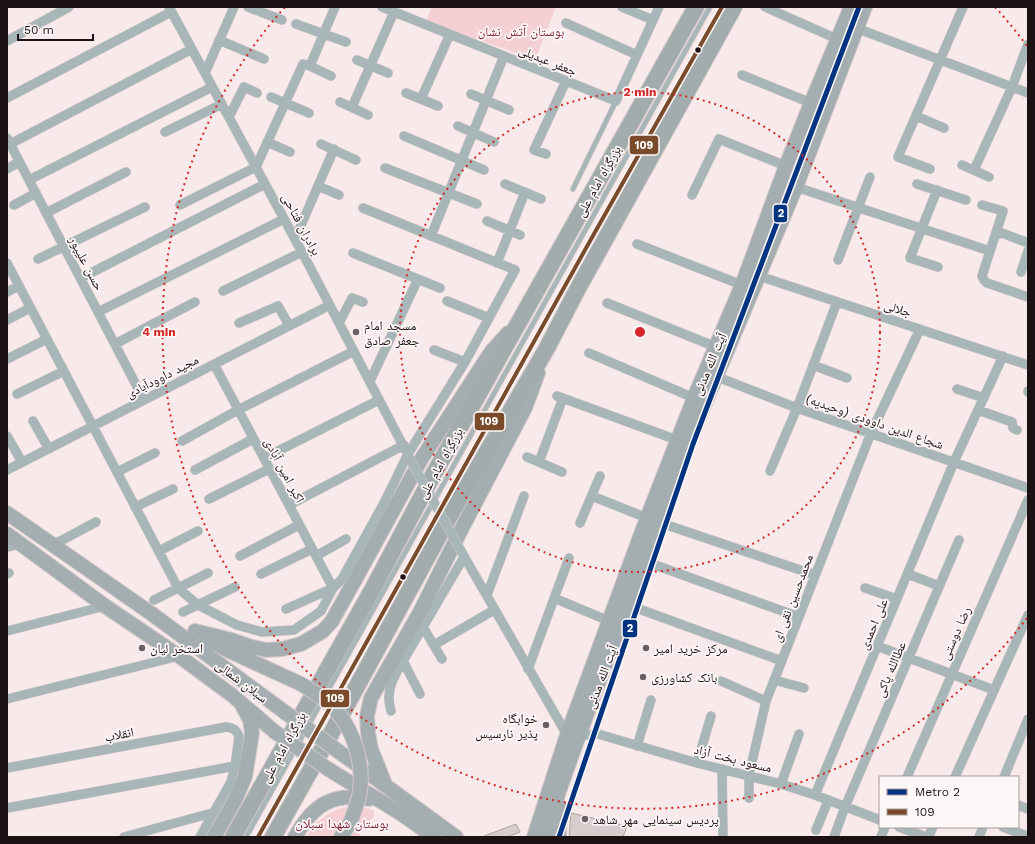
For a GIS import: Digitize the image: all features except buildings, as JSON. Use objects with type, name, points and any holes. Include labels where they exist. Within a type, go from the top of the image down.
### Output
[{"type":"highway","name":"بزرگراه امام علی","points":[[233,837],[371,592],[432,477],[696,7]]},
{"type":"highway","points":[[273,837],[452,512],[547,348],[579,286],[734,7]]},
{"type":"main road","name":"آیت الله مدنی","points":[[546,837],[572,737],[609,621],[716,376],[796,187],[844,42],[851,7]]},
{"type":"main road","name":"آیت الله مدنی","points":[[534,837],[572,737],[628,604],[644,561],[653,520],[677,440],[742,285],[786,166],[811,104],[844,42],[856,28],[865,7]]},
{"type":"main road","points":[[195,631],[266,650],[282,649],[301,644],[323,631],[332,621],[422,458],[491,352],[521,318]]},
{"type":"main road","points":[[385,784],[371,749],[368,733],[367,716],[371,698],[420,612],[525,408],[547,348]]},
{"type":"main road","name":"سبلان شمالی","points":[[7,513],[53,545],[153,607],[286,713],[456,837]]},
{"type":"main road","name":"سبلان شمالی","points":[[7,534],[14,546],[178,656],[233,696],[275,732],[328,769],[400,812],[434,837]]},
{"type":"main road","points":[[153,607],[227,650],[301,684],[325,700],[338,713],[353,740],[360,762],[361,777],[360,792],[351,821],[341,837]]},
{"type":"main road","points":[[214,837],[235,800],[244,777],[252,733],[250,720],[244,708],[233,696]]},
{"type":"main road","points":[[558,794],[560,806],[559,837]]},
{"type":"main road","points":[[295,837],[314,810],[325,803],[338,798],[351,796],[380,801]]},
{"type":"main road","points":[[524,837],[544,810]]},
{"type":"street","points":[[7,41],[69,7]]},
{"type":"street","points":[[205,73],[234,7]]},
{"type":"street","points":[[248,7],[282,20]]},
{"type":"street","points":[[310,66],[335,7]]},
{"type":"street","name":"جعفر عبدیلی","points":[[382,7],[616,102]]},
{"type":"street","points":[[622,7],[653,20]]},
{"type":"street","points":[[616,102],[659,7]]},
{"type":"street","points":[[765,7],[844,42]]},
{"type":"street","points":[[930,169],[898,157],[963,7]]},
{"type":"street","points":[[7,98],[170,9]]},
{"type":"street","name":"برادران فتاحی","points":[[170,9],[266,184],[370,380],[379,400],[465,557]]},
{"type":"street","points":[[352,107],[394,12]]},
{"type":"street","points":[[566,23],[637,55]]},
{"type":"street","points":[[296,24],[346,42]]},
{"type":"street","points":[[856,28],[1028,93]]},
{"type":"street","points":[[421,99],[450,34]]},
{"type":"street","points":[[219,40],[264,59]]},
{"type":"street","points":[[974,170],[1012,87],[1028,44]]},
{"type":"street","points":[[9,141],[192,49]]},
{"type":"street","points":[[432,236],[504,56]]},
{"type":"street","points":[[357,60],[388,73]]},
{"type":"street","points":[[180,205],[256,167],[303,64],[331,76]]},
{"type":"street","points":[[742,75],[811,104]]},
{"type":"street","points":[[546,154],[534,150],[566,81]]},
{"type":"street","points":[[29,180],[212,87]]},
{"type":"street","points":[[229,117],[244,87],[257,93]]},
{"type":"street","points":[[406,93],[438,106]]},
{"type":"street","points":[[471,94],[509,110]]},
{"type":"street","points":[[271,97],[309,113]]},
{"type":"street","points":[[340,102],[368,115]]},
{"type":"street","points":[[165,132],[222,104]]},
{"type":"street","points":[[916,116],[944,128]]},
{"type":"street","points":[[458,126],[494,142]]},
{"type":"street","points":[[404,136],[484,170]]},
{"type":"street","points":[[692,195],[719,139],[786,166]]},
{"type":"street","name":"حسن علیپور","points":[[9,141],[144,400]]},
{"type":"street","points":[[267,142],[290,152]]},
{"type":"street","points":[[321,144],[356,160]]},
{"type":"street","points":[[295,239],[334,149]]},
{"type":"street","points":[[7,169],[19,162]]},
{"type":"street","points":[[962,165],[989,177]]},
{"type":"street","points":[[385,168],[477,204]]},
{"type":"street","points":[[46,213],[126,172]]},
{"type":"street","points":[[838,260],[857,207],[870,177]]},
{"type":"street","points":[[81,278],[266,184]]},
{"type":"street","points":[[505,184],[541,199]]},
{"type":"street","points":[[917,184],[966,200]]},
{"type":"street","points":[[318,186],[339,194]]},
{"type":"street","points":[[796,187],[990,251]]},
{"type":"street","points":[[937,190],[910,258],[938,267]]},
{"type":"street","points":[[497,263],[525,192]]},
{"type":"street","points":[[14,205],[36,193]]},
{"type":"street","points":[[982,205],[1003,212],[982,276],[987,283],[1028,298]]},
{"type":"street","points":[[38,259],[145,207]]},
{"type":"street","points":[[7,263],[178,588],[198,605],[237,625],[262,632],[294,630],[320,611],[333,588],[342,579],[516,270],[364,208]]},
{"type":"street","points":[[98,312],[284,219]]},
{"type":"street","points":[[487,220],[520,235]]},
{"type":"street","points":[[996,235],[1002,233],[1028,243]]},
{"type":"street","points":[[638,244],[742,285]]},
{"type":"street","points":[[1021,272],[1028,251]]},
{"type":"street","points":[[223,291],[302,252]]},
{"type":"street","points":[[353,253],[440,288]]},
{"type":"street","name":"جلالی","points":[[759,276],[1028,365]]},
{"type":"street","points":[[370,380],[418,279]]},
{"type":"street","points":[[7,292],[19,286]]},
{"type":"street","points":[[339,322],[352,298],[363,302]]},
{"type":"street","points":[[447,301],[489,318]]},
{"type":"street","points":[[115,344],[195,302]]},
{"type":"street","points":[[770,471],[797,408],[837,302]]},
{"type":"street","points":[[607,303],[716,347]]},
{"type":"street","name":"مجید داوودآبادی","points":[[7,470],[330,305]]},
{"type":"street","points":[[239,323],[278,306],[289,325]]},
{"type":"street","points":[[7,320],[30,308]]},
{"type":"street","name":"محمدحسین نقی ای","points":[[749,798],[749,775],[766,701],[871,433],[920,329]]},
{"type":"street","points":[[7,359],[46,339]]},
{"type":"street","points":[[434,350],[465,362]]},
{"type":"street","points":[[182,441],[238,410],[354,351]]},
{"type":"street","points":[[589,353],[694,398]]},
{"type":"street","name":"علی احمدی","points":[[815,795],[954,462],[1003,356]]},
{"type":"street","name":"اکبر امین آبادی","points":[[214,364],[333,588]]},
{"type":"street","points":[[813,365],[848,378]]},
{"type":"street","points":[[17,394],[64,371]]},
{"type":"street","name":"شجاع الدین داوودی (وحیدیه)","points":[[716,376],[797,408],[1028,488]]},
{"type":"street","points":[[957,389],[984,398]]},
{"type":"street","points":[[539,462],[560,397],[677,440]]},
{"type":"street","points":[[264,458],[379,400]]},
{"type":"street","points":[[978,410],[1012,422],[1013,428],[1017,430]]},
{"type":"street","points":[[33,421],[48,449]]},
{"type":"street","points":[[7,436],[22,462]]},
{"type":"street","points":[[195,470],[253,439]]},
{"type":"street","points":[[289,505],[404,445]]},
{"type":"street","points":[[117,472],[155,453]]},
{"type":"street","points":[[527,457],[562,472]]},
{"type":"street","points":[[209,499],[269,469]]},
{"type":"street","points":[[580,523],[600,476]]},
{"type":"street","points":[[135,507],[173,489]]},
{"type":"street","points":[[487,595],[524,496]]},
{"type":"street","points":[[592,496],[653,520],[815,575]]},
{"type":"street","name":"رضا دوستی","points":[[907,776],[1028,500]]},
{"type":"street","points":[[53,545],[96,522]]},
{"type":"street","points":[[240,556],[299,525]]},
{"type":"street","points":[[159,552],[198,531]]},
{"type":"street","points":[[261,574],[346,539]]},
{"type":"street","name":"عطاالله پاکی","points":[[834,837],[908,658],[959,540]]},
{"type":"street","points":[[391,711],[388,702],[392,679],[465,557],[528,669],[572,737]]},
{"type":"street","points":[[528,669],[569,558]]},
{"type":"street","points":[[644,561],[799,617]]},
{"type":"street","points":[[153,607],[178,588],[208,573]]},
{"type":"street","points":[[908,574],[939,586]]},
{"type":"street","points":[[183,612],[235,587]]},
{"type":"street","points":[[286,609],[333,588]]},
{"type":"street","points":[[865,588],[897,599]]},
{"type":"street","points":[[554,598],[609,621]]},
{"type":"street","points":[[628,604],[782,661]]},
{"type":"street","points":[[7,631],[105,606]]},
{"type":"street","points":[[434,645],[494,610]]},
{"type":"street","points":[[955,776],[1028,615]]},
{"type":"street","points":[[423,628],[442,659]]},
{"type":"street","points":[[877,646],[994,690]]},
{"type":"street","points":[[7,699],[178,656]]},
{"type":"street","points":[[403,661],[420,694]]},
{"type":"street","points":[[774,680],[804,688]]},
{"type":"street","points":[[721,681],[766,701]]},
{"type":"street","points":[[637,746],[651,700]]},
{"type":"street","points":[[697,762],[711,716]]},
{"type":"street","points":[[1004,776],[1028,720]]},
{"type":"street","name":"انقلاب","points":[[7,768],[226,727],[235,730],[239,737],[235,766]]},
{"type":"street","name":"مسعود بخت آزاد","points":[[572,737],[598,734],[637,746],[781,784],[815,795],[845,808],[879,820]]},
{"type":"street","points":[[781,784],[799,734]]},
{"type":"street","points":[[7,808],[235,766],[231,782],[212,813],[200,837]]},
{"type":"street","points":[[722,769],[723,837]]},
{"type":"street","points":[[816,830],[828,801]]},
{"type":"street","points":[[124,837],[212,813]]},
{"type":"street","points":[[902,828],[927,837],[932,828]]},
{"type":"street","points":[[1006,828],[1026,836]]},
{"type":"lane","points":[[246,837],[710,7]]},
{"type":"lane","points":[[258,837],[586,247],[722,7]]},
{"type":"lane","points":[[573,190],[616,102]]},
{"type":"green space","name":"بوستان آتش نشان","points":[[432,7],[556,7],[535,60],[426,21]]},
{"type":"green space","name":"بوستان شهدا سبلان","points":[[340,808],[367,808],[374,811],[374,817],[358,830],[360,837],[306,837],[318,821],[323,817]]},
{"type":"metro line","name":"2","points":[[559,837],[693,444],[859,7]]},
{"type":"transit line","name":"109","points":[[258,837],[722,7]]},
{"type":"place","name":"مسجد امام جعفر صادق","points":[[356,332]]},
{"type":"place","name":"استخر لیان","points":[[142,648]]},
{"type":"place","name":"مرکز خرید امیر","points":[[646,648]]},
{"type":"place","name":"بانک کشاورزی","points":[[643,677]]},
{"type":"place","name":"خوابگاه پذیر نارسیس","points":[[546,725]]},
{"type":"place","name":"پردیس سینمایی مهر شاهد","points":[[585,819]]}]
